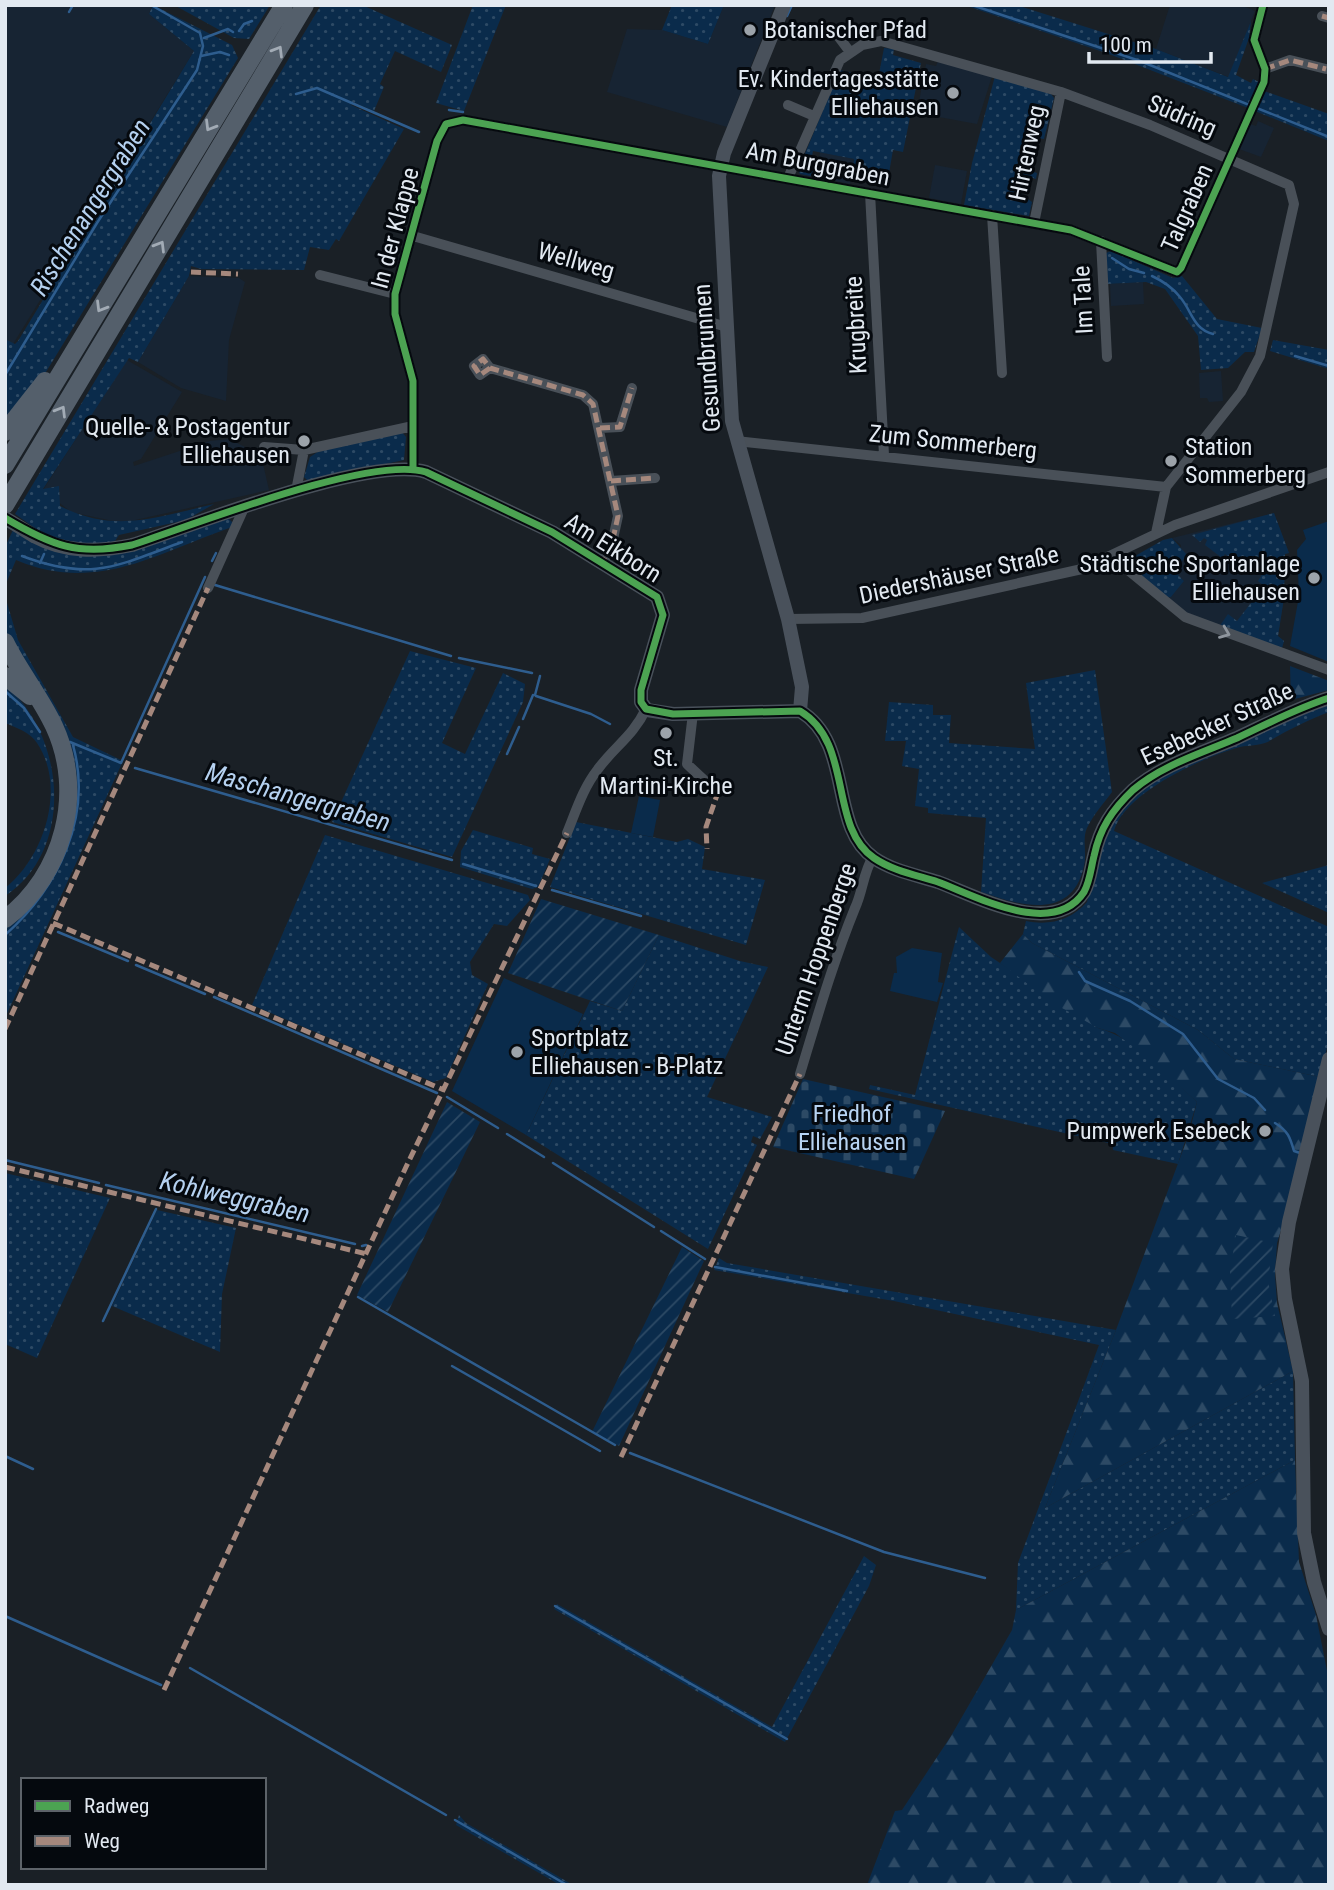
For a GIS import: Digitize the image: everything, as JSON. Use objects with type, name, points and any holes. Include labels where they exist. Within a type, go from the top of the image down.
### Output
[{"type":"highway","points":[[5,465],[284,5]]},
{"type":"highway","points":[[5,505],[305,5]]},
{"type":"highway","points":[[5,432],[87,329]]},
{"type":"highway","points":[[5,519],[27,470]]},
{"type":"highway","points":[[5,642],[57,733],[65,763],[68,804],[65,828],[52,864],[33,891],[5,919]]},
{"type":"highway","points":[[5,676],[32,699],[48,725],[58,754],[62,786],[57,825],[47,853],[33,879],[8,904]]},
{"type":"street","name":"Gesundbrunnen","points":[[784,5],[719,176],[732,421],[788,619],[802,687],[800,711]]},
{"type":"street","points":[[1263,5],[1254,40],[1265,69],[1290,60],[1328,67]]},
{"type":"street","points":[[788,178],[835,68],[850,52],[838,36],[819,28]]},
{"type":"street","name":"Südring","points":[[850,52],[873,42],[898,44],[1061,92],[1230,159],[1289,186],[1294,204],[1265,339],[1251,375],[1166,487],[1156,533]]},
{"type":"street","name":"Talgraben","points":[[1177,272],[1253,108],[1264,82],[1265,69]]},
{"type":"street","name":"Hirtenweg","points":[[1034,223],[1061,92]]},
{"type":"street","points":[[788,105],[814,116]]},
{"type":"street","name":"Am Burggraben","points":[[446,124],[463,120],[1070,230],[1177,272]]},
{"type":"street","name":"In der Klappe","points":[[413,468],[413,381],[395,313],[395,294],[438,141],[446,124]]},
{"type":"street","name":"Krugbreite","points":[[870,193],[884,455]]},
{"type":"street","points":[[992,215],[1002,373]]},
{"type":"street","name":"Wellweg","points":[[413,236],[727,327]]},
{"type":"street","name":"Im Tale","points":[[1101,241],[1107,357]]},
{"type":"street","name":"In der Klappe","points":[[320,275],[395,294]]},
{"type":"street","points":[[490,368],[583,396],[596,409],[618,510],[617,528],[602,563]]},
{"type":"street","points":[[600,428],[621,427],[632,388]]},
{"type":"street","points":[[264,447],[304,450],[413,426]]},
{"type":"street","name":"Zum Sommerberg","points":[[736,441],[1166,487]]},
{"type":"street","points":[[296,491],[304,450]]},
{"type":"street","points":[[5,519],[48,543],[85,551],[132,545],[296,491],[354,476],[413,468]]},
{"type":"street","name":"Am Eikborn","points":[[413,468],[528,520],[657,597],[662,605],[661,621],[641,690],[641,702],[646,709]]},
{"type":"street","name":"Diedershäuser Straße","points":[[788,619],[862,618],[1067,573],[1112,557],[1156,533],[1329,472]]},
{"type":"street","points":[[611,481],[654,478]]},
{"type":"street","points":[[208,588],[244,508]]},
{"type":"street","points":[[1112,557],[1168,606],[1185,617],[1329,670]]},
{"type":"street","name":"Esebecker Straße","points":[[873,857],[905,873],[997,905],[1037,913],[1064,909],[1076,901],[1087,886],[1098,838],[1105,821],[1138,786],[1165,769],[1329,698]]},
{"type":"street","points":[[567,833],[597,769],[634,732],[646,709],[663,714],[800,711],[814,723],[830,746],[853,829],[862,846],[873,857]]},
{"type":"street","points":[[692,713],[687,764],[704,780]]},
{"type":"street","name":"Unterm Hoppenberge","points":[[800,1074],[844,930],[856,907],[865,870],[873,857]]},
{"type":"street","points":[[1329,1059],[1289,1222],[1282,1269],[1285,1299],[1302,1381],[1306,1544],[1329,1629]]},
{"type":"shaded area","points":[[5,5],[153,5],[149,14],[194,51],[5,357]]},
{"type":"shaded area","points":[[724,5],[775,5],[727,127],[607,92],[627,29],[662,30],[708,44]]},
{"type":"shaded area","points":[[1170,5],[1241,5],[1255,11],[1229,77],[1156,49]]},
{"type":"shaded area","name":"Ev. Kindertagesstätte Elliehausen","points":[[938,61],[992,76],[977,124],[917,113],[926,64],[936,66]]},
{"type":"shaded area","points":[[1258,121],[1274,128],[1261,157],[1239,149],[1250,124],[1256,126]]},
{"type":"shaded area","points":[[820,152],[854,159],[850,184],[816,177]]},
{"type":"shaded area","points":[[935,165],[967,171],[961,204],[929,198]]},
{"type":"shaded area","points":[[189,276],[239,278],[245,282],[229,340],[226,401],[181,388],[138,362]]},
{"type":"shaded area","points":[[1143,282],[1144,304],[1111,306],[1110,284]]},
{"type":"shaded area","points":[[127,360],[182,392],[141,459],[133,462],[134,466],[210,441],[229,439],[261,455],[269,490],[122,523],[71,512],[43,490]]},
{"type":"shaded area","points":[[1221,371],[1223,401],[1209,402],[1207,398],[1200,398],[1199,373]]},
{"type":"shaded area","points":[[1274,513],[1289,553],[1285,554],[1284,598],[1278,636],[1284,641],[1282,648],[1187,614],[1165,598],[1171,597],[1184,581],[1177,575],[1181,545],[1172,538]]},
{"type":"green space","points":[[153,5],[232,45],[238,58],[38,385],[5,425],[5,339],[15,344],[18,341],[194,51],[149,14]]},
{"type":"green space","points":[[174,5],[270,5],[249,39],[234,38]]},
{"type":"green space","points":[[321,5],[362,5],[452,45],[441,72],[395,51],[380,84],[384,87],[374,111],[353,102],[351,105],[404,129],[339,241],[336,239],[329,250],[310,247],[304,270],[201,269],[191,266],[189,276],[138,362],[129,358],[43,489],[59,486],[60,506],[99,519],[118,521],[155,518],[214,504],[186,520],[119,535],[113,544],[85,545],[46,536],[15,514]]},
{"type":"green space","points":[[473,5],[506,5],[464,111],[436,103]]},
{"type":"green space","points":[[672,5],[724,5],[708,44],[662,30]]},
{"type":"green space","points":[[964,5],[1016,5],[1156,49],[1228,77],[1251,21],[1249,38],[1236,75],[1251,83],[1253,79],[1259,82],[1248,108],[1109,54]]},
{"type":"green space","points":[[884,48],[894,49],[893,55],[921,63],[903,152],[893,150],[889,173],[853,166],[854,159],[813,151],[809,170],[817,172],[816,177],[800,174],[798,170],[840,70],[878,79]]},
{"type":"green space","points":[[995,76],[1051,94],[1054,98],[1044,139],[1038,138],[1031,171],[1037,173],[1036,179],[1024,175],[1021,194],[1032,202],[1029,216],[964,205]]},
{"type":"green space","points":[[1264,91],[1329,114],[1329,141],[1255,111]]},
{"type":"green space","points":[[1111,251],[1173,278],[1182,276],[1217,319],[1262,328],[1254,352],[1245,352],[1228,368],[1201,370],[1198,336],[1165,289],[1146,282],[1107,284],[1106,253]]},
{"type":"green space","points":[[1273,340],[1329,350],[1329,369],[1270,351]]},
{"type":"green space","points":[[401,431],[406,437],[404,460],[308,481],[304,477],[310,457],[319,451]]},
{"type":"green space","points":[[1274,513],[1289,553],[1285,554],[1284,598],[1278,636],[1284,641],[1282,648],[1219,627],[1228,614],[1237,621],[1264,586],[1258,581],[1263,573],[1253,565],[1252,560],[1239,571],[1226,561],[1229,557],[1225,554],[1222,558],[1205,545],[1207,540],[1204,538],[1200,542],[1192,535]]},
{"type":"green space","points":[[228,518],[233,523],[232,527],[126,566],[73,573],[45,569],[16,560],[5,586],[5,547],[13,530],[49,545],[99,556],[112,555]]},
{"type":"green space","name":"Städtische Sportanlage Elliehausen","points":[[1329,521],[1329,662],[1290,646],[1299,596],[1297,550],[1306,539],[1303,530]]},
{"type":"green space","points":[[1172,538],[1187,555],[1178,566],[1182,569],[1178,575],[1184,581],[1171,597],[1165,598],[1129,567],[1128,560],[1163,540]]},
{"type":"green space","points":[[5,596],[18,640],[73,737],[123,761],[5,1018],[5,927],[17,918],[76,795],[5,629]]},
{"type":"green space","points":[[410,651],[476,668],[442,743],[465,754],[503,673],[525,684],[523,702],[452,857],[332,822]]},
{"type":"green space","points":[[1290,666],[1329,681],[1329,690],[1291,700]]},
{"type":"green space","points":[[1095,670],[1112,792],[1087,828],[1085,861],[1078,883],[1068,895],[1043,905],[1012,902],[981,892],[986,818],[928,813],[928,808],[915,806],[919,769],[902,766],[906,741],[885,741],[889,702],[933,705],[933,715],[951,715],[949,743],[1035,749],[1026,683]]},
{"type":"green space","points":[[5,685],[25,706],[40,732],[50,761],[54,792],[52,822],[43,851],[28,876],[5,896],[5,888],[31,859],[40,841],[47,821],[50,780],[46,761],[34,739],[5,723]]},
{"type":"green space","points":[[1329,701],[1329,712],[1268,742],[1224,752],[1167,778],[1133,803],[1114,831],[1329,927],[1329,1039],[1320,1077],[1234,1059],[1198,1030],[1032,943],[1023,934],[1026,921],[1043,923],[1059,920],[1074,913],[1087,902],[1106,828],[1113,817],[1150,782]]},
{"type":"green space","points":[[639,796],[660,800],[653,837],[631,833]]},
{"type":"green space","points":[[576,822],[677,842],[688,839],[705,847],[702,869],[765,880],[746,945],[550,887]]},
{"type":"green space","points":[[473,830],[533,848],[532,854],[550,859],[538,887],[532,889],[460,867],[461,851]]},
{"type":"green space","points":[[325,835],[528,895],[530,900],[507,926],[494,924],[470,962],[472,975],[488,984],[446,1078],[433,1082],[252,1005]]},
{"type":"green space","points":[[1329,865],[1329,913],[1262,883]]},
{"type":"green space","points":[[541,899],[659,935],[622,1011],[508,973]]},
{"type":"green space","points":[[959,927],[991,957],[1098,1028],[1139,1049],[1197,1102],[1178,1164],[1113,1150],[1113,1144],[869,1089],[870,1085],[915,1095]]},
{"type":"green space","points":[[1023,934],[1032,943],[1198,1030],[1234,1059],[1320,1077],[1296,1182],[1277,1243],[1277,1303],[1293,1371],[1045,1508],[1116,1330],[1189,1134],[1197,1102],[1151,1060],[1115,1033],[1098,1028],[1053,1003],[1000,963]]},
{"type":"green space","points":[[659,935],[740,961],[768,967],[707,1097],[772,1117],[760,1139],[753,1136],[751,1142],[757,1145],[708,1249],[526,1135],[590,1001],[622,1011]]},
{"type":"green space","points":[[912,948],[942,953],[938,982],[943,983],[937,1002],[890,991],[894,973],[897,973],[896,957]]},
{"type":"green space","name":"Sportplatz Elliehausen - B-Platz","points":[[504,978],[583,1014],[526,1135],[452,1091]]},
{"type":"green space","name":"Friedhof Elliehausen","points":[[803,1079],[945,1111],[914,1179],[773,1147]]},
{"type":"green space","points":[[447,1102],[480,1122],[388,1312],[357,1295]]},
{"type":"green space","points":[[5,1173],[110,1198],[37,1358],[5,1344]]},
{"type":"green space","points":[[157,1210],[236,1228],[222,1294],[220,1352],[112,1306]]},
{"type":"green space","points":[[1236,1235],[1273,1243],[1268,1281],[1275,1316],[1232,1319],[1230,1271]]},
{"type":"green space","points":[[682,1247],[704,1261],[619,1446],[592,1432]]},
{"type":"green space","points":[[719,1258],[727,1263],[1116,1330],[1045,1508],[1293,1371],[1295,1460],[1016,1610],[1018,1563],[1099,1345],[894,1301],[714,1270]]},
{"type":"green space","points":[[1295,1460],[1299,1562],[1316,1615],[1329,1681],[1329,1885],[867,1885],[895,1811],[902,1810],[951,1736],[1012,1630],[1016,1610]]},
{"type":"green space","points":[[864,1556],[876,1565],[869,1586],[785,1742],[554,1609],[557,1604],[772,1727]]},
{"type":"green space","points":[[459,1815],[466,1823],[573,1885],[560,1885],[456,1825]]},
{"type":"waterway","points":[[69,12],[73,5]]},
{"type":"waterway","name":"Rischenangergraben","points":[[5,375],[97,223],[197,70],[203,46],[200,33],[151,5]]},
{"type":"waterway","points":[[787,16],[792,5]]},
{"type":"waterway","name":"Talgraben","points":[[972,5],[1140,61],[1329,137]]},
{"type":"waterway","points":[[239,31],[244,24],[252,21]]},
{"type":"waterway","points":[[204,38],[228,29],[233,32]]},
{"type":"waterway","points":[[201,56],[220,52],[229,55]]},
{"type":"waterway","points":[[296,94],[317,88],[419,132]]},
{"type":"waterway","points":[[449,110],[463,112]]},
{"type":"waterway","points":[[1112,258],[1129,269],[1144,273]]},
{"type":"waterway","points":[[1152,276],[1174,290],[1197,324],[1213,334]]},
{"type":"waterway","points":[[1295,356],[1329,366]]},
{"type":"waterway","points":[[22,556],[67,568],[104,568],[182,542]]},
{"type":"waterway","points":[[212,561],[216,553]]},
{"type":"waterway","points":[[40,563],[44,554]]},
{"type":"waterway","points":[[70,742],[121,763],[205,577]]},
{"type":"waterway","points":[[215,585],[451,656]]},
{"type":"waterway","points":[[459,658],[532,673]]},
{"type":"waterway","points":[[535,695],[540,676]]},
{"type":"waterway","name":"Maschangergraben","points":[[5,691],[24,708],[40,732]]},
{"type":"waterway","points":[[523,719],[533,695]]},
{"type":"waterway","points":[[536,696],[591,714],[610,724]]},
{"type":"waterway","points":[[507,754],[519,727]]},
{"type":"waterway","points":[[5,935],[41,896],[66,849],[78,798],[78,772],[73,745]]},
{"type":"waterway","name":"Maschangergraben","points":[[135,768],[452,860]]},
{"type":"waterway","name":"Maschangergraben","points":[[463,864],[536,886]]},
{"type":"waterway","name":"Maschangergraben","points":[[552,890],[641,916]]},
{"type":"waterway","points":[[58,932],[128,961]]},
{"type":"waterway","points":[[136,965],[205,994]]},
{"type":"waterway","points":[[1079,972],[1085,981],[1130,1001],[1183,1034],[1218,1079],[1254,1098],[1265,1110]]},
{"type":"waterway","points":[[214,997],[437,1093]]},
{"type":"waterway","points":[[447,1097],[498,1128]]},
{"type":"waterway","points":[[1275,1123],[1288,1135],[1294,1151],[1300,1153]]},
{"type":"waterway","points":[[507,1134],[544,1157]]},
{"type":"waterway","name":"Kohlweggraben","points":[[5,1160],[99,1183]]},
{"type":"waterway","points":[[553,1163],[654,1227]]},
{"type":"waterway","name":"Kohlweggraben","points":[[106,1185],[355,1244]]},
{"type":"waterway","points":[[103,1321],[156,1209]]},
{"type":"waterway","points":[[661,1231],[705,1259]]},
{"type":"waterway","name":"Kohlweggraben","points":[[362,1246],[366,1245]]},
{"type":"waterway","points":[[715,1267],[847,1291]]},
{"type":"waterway","points":[[358,1297],[615,1445]]},
{"type":"waterway","points":[[452,1366],[600,1451]]},
{"type":"waterway","points":[[630,1453],[884,1552],[985,1578]]},
{"type":"waterway","points":[[5,1456],[33,1469]]},
{"type":"waterway","points":[[555,1606],[787,1739]]},
{"type":"waterway","points":[[5,1616],[161,1685]]},
{"type":"waterway","points":[[190,1668],[446,1815]]},
{"type":"waterway","points":[[455,1820],[567,1885]]},
{"type":"marked path","points":[[1322,16],[1329,18]]},
{"type":"marked path","points":[[1265,69],[1290,60],[1326,69]]},
{"type":"marked path","points":[[191,272],[238,274]]},
{"type":"marked path","points":[[490,368],[480,375],[474,366],[483,359],[490,368],[583,395],[593,404],[618,516],[611,548],[602,563]]},
{"type":"marked path","points":[[600,428],[620,427],[632,388]]},
{"type":"marked path","points":[[611,481],[655,478]]},
{"type":"marked path","points":[[5,1029],[208,588]]},
{"type":"marked path","points":[[704,780],[717,795],[706,827],[707,849]]},
{"type":"marked path","points":[[164,1690],[406,1167],[567,833]]},
{"type":"marked path","points":[[53,923],[444,1090]]},
{"type":"marked path","points":[[621,1457],[800,1074]]},
{"type":"marked path","points":[[5,1167],[367,1254]]},
{"type":"cycle path","points":[[413,468],[413,381],[395,314],[395,294],[437,141],[446,124],[463,120],[1071,230],[1177,272],[1264,82],[1265,69],[1254,40],[1263,5]]},
{"type":"cycle path","points":[[5,518],[37,536],[66,546],[80,549],[113,548],[132,545],[325,482],[400,469],[426,472],[552,532],[657,597],[663,615],[641,690],[641,702],[646,709],[673,714],[800,711],[817,725],[828,743],[851,826],[860,844],[874,858],[993,904],[1034,913],[1053,912],[1070,906],[1084,892],[1103,828],[1119,805],[1144,781],[1183,760],[1329,698]]},
{"type":"place","name":"Botanischer Pfad","points":[[750,30]]},
{"type":"place","name":"Ev. Kindertagesstätte Elliehausen","points":[[953,93]]},
{"type":"place","name":"Quelle- & Postagentur Elliehausen","points":[[304,441]]},
{"type":"place","name":"Station Sommerberg","points":[[1171,461]]},
{"type":"place","name":"Städtische Sportanlage Elliehausen","points":[[1314,578]]},
{"type":"place","name":"St. Martini-Kirche","points":[[666,733]]},
{"type":"place","name":"Sportplatz Elliehausen - B-Platz","points":[[517,1052]]},
{"type":"place","name":"Pumpwerk Esebeck","points":[[1265,1131]]}]
